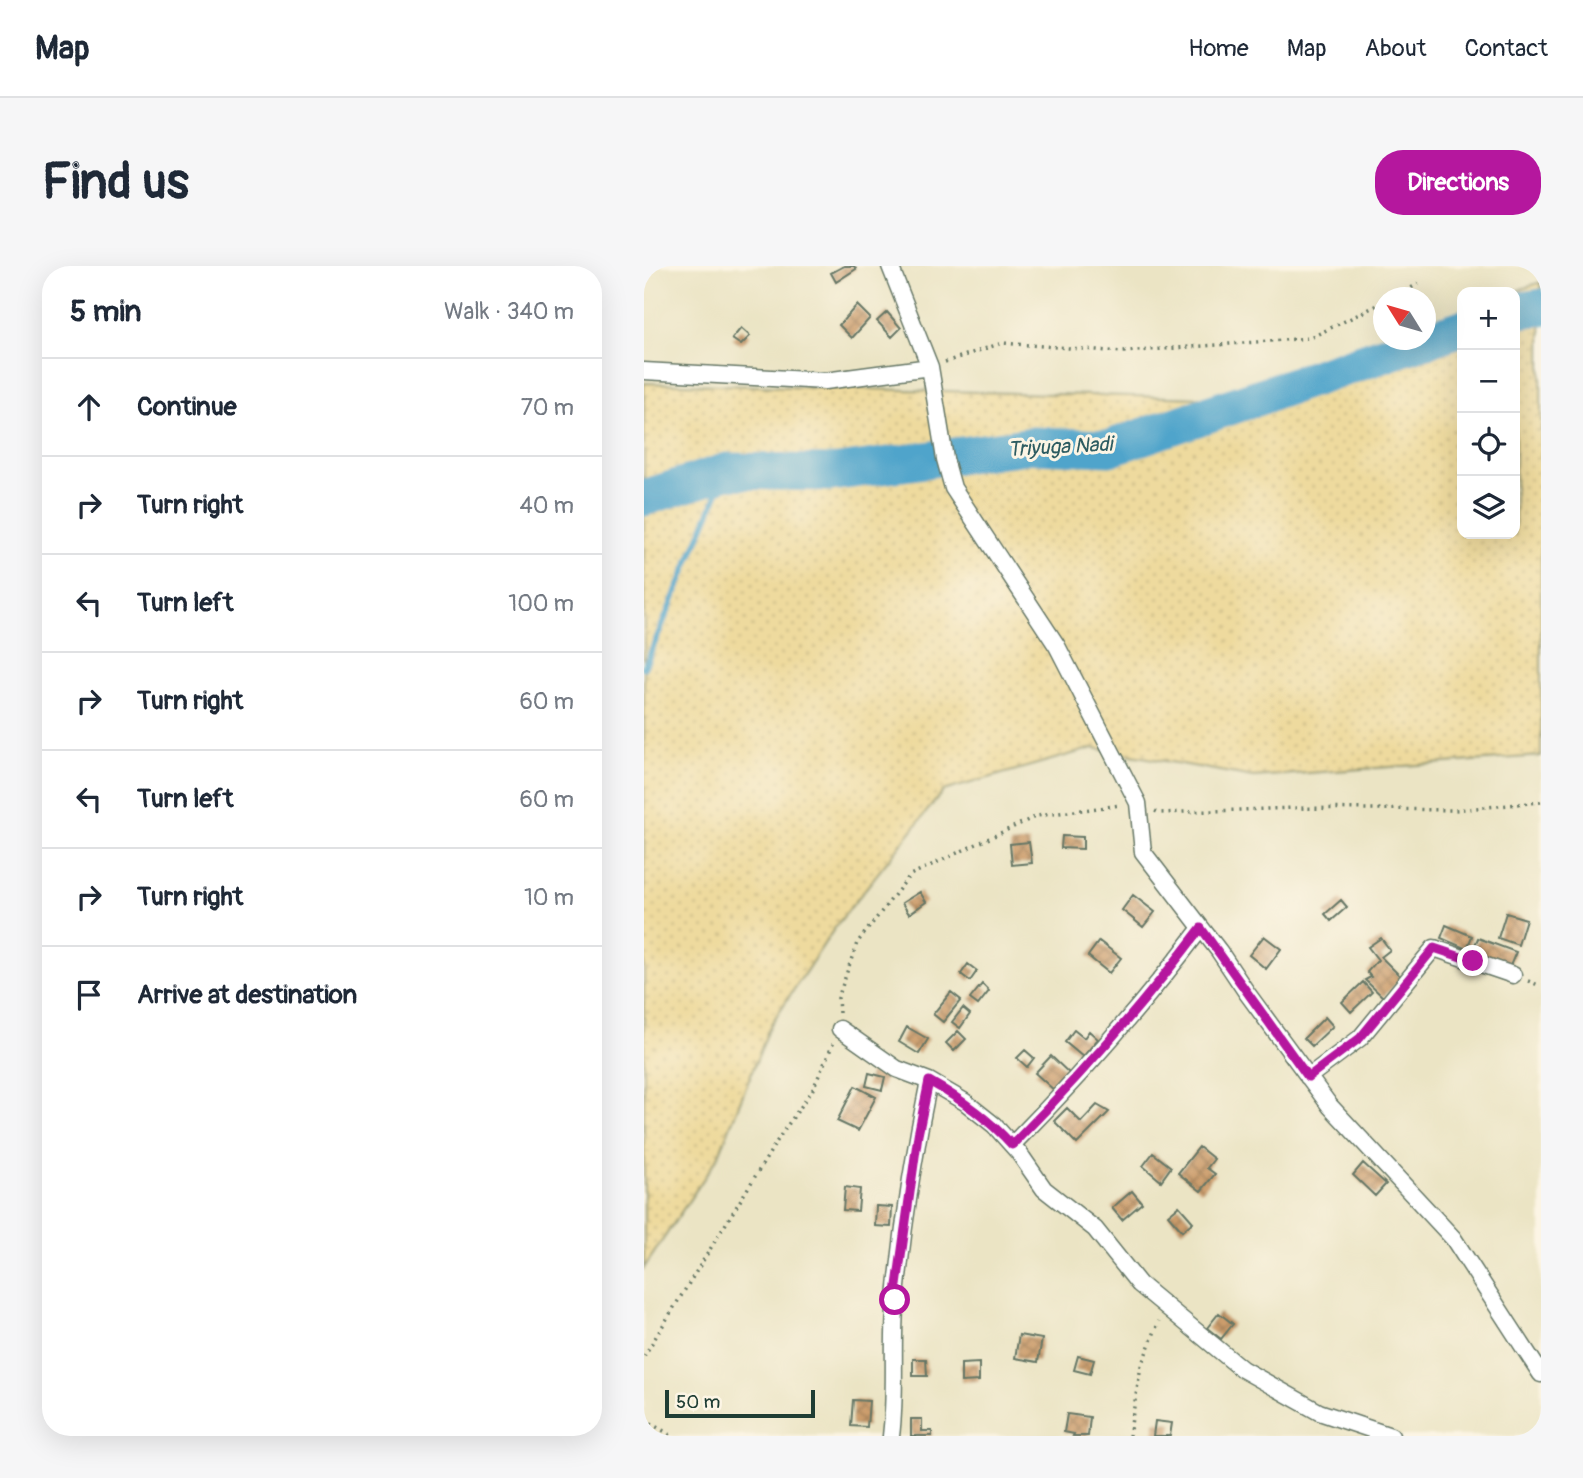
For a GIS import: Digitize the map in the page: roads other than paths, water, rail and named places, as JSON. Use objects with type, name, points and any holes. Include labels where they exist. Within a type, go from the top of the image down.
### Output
[{"type":"street","points":[[891,266],[930,368],[945,459],[953,488],[1057,646],[1138,803],[1143,852],[1330,1106],[1453,1238],[1541,1374]]},
{"type":"street","points":[[644,371],[825,382],[930,368]]},
{"type":"street","points":[[1012,1145],[1072,1085],[1154,990],[1201,928]]},
{"type":"street","points":[[1308,1077],[1360,1038],[1434,948],[1513,975]]},
{"type":"street","points":[[840,1028],[897,1069],[929,1081],[965,1102],[994,1125],[1044,1189],[1096,1229],[1139,1284],[1242,1369],[1319,1412],[1391,1436]]},
{"type":"street","points":[[891,1436],[895,1402],[895,1300],[918,1135],[929,1081]]},
{"type":"waterway","name":"Triyuga Nadi","points":[[1520,310],[1541,307]]},
{"type":"waterway","name":"Triyuga Nadi","points":[[644,498],[727,471],[831,473],[1033,445],[1109,448],[1457,330]]},
{"type":"waterway","points":[[644,668],[727,471]]}]
